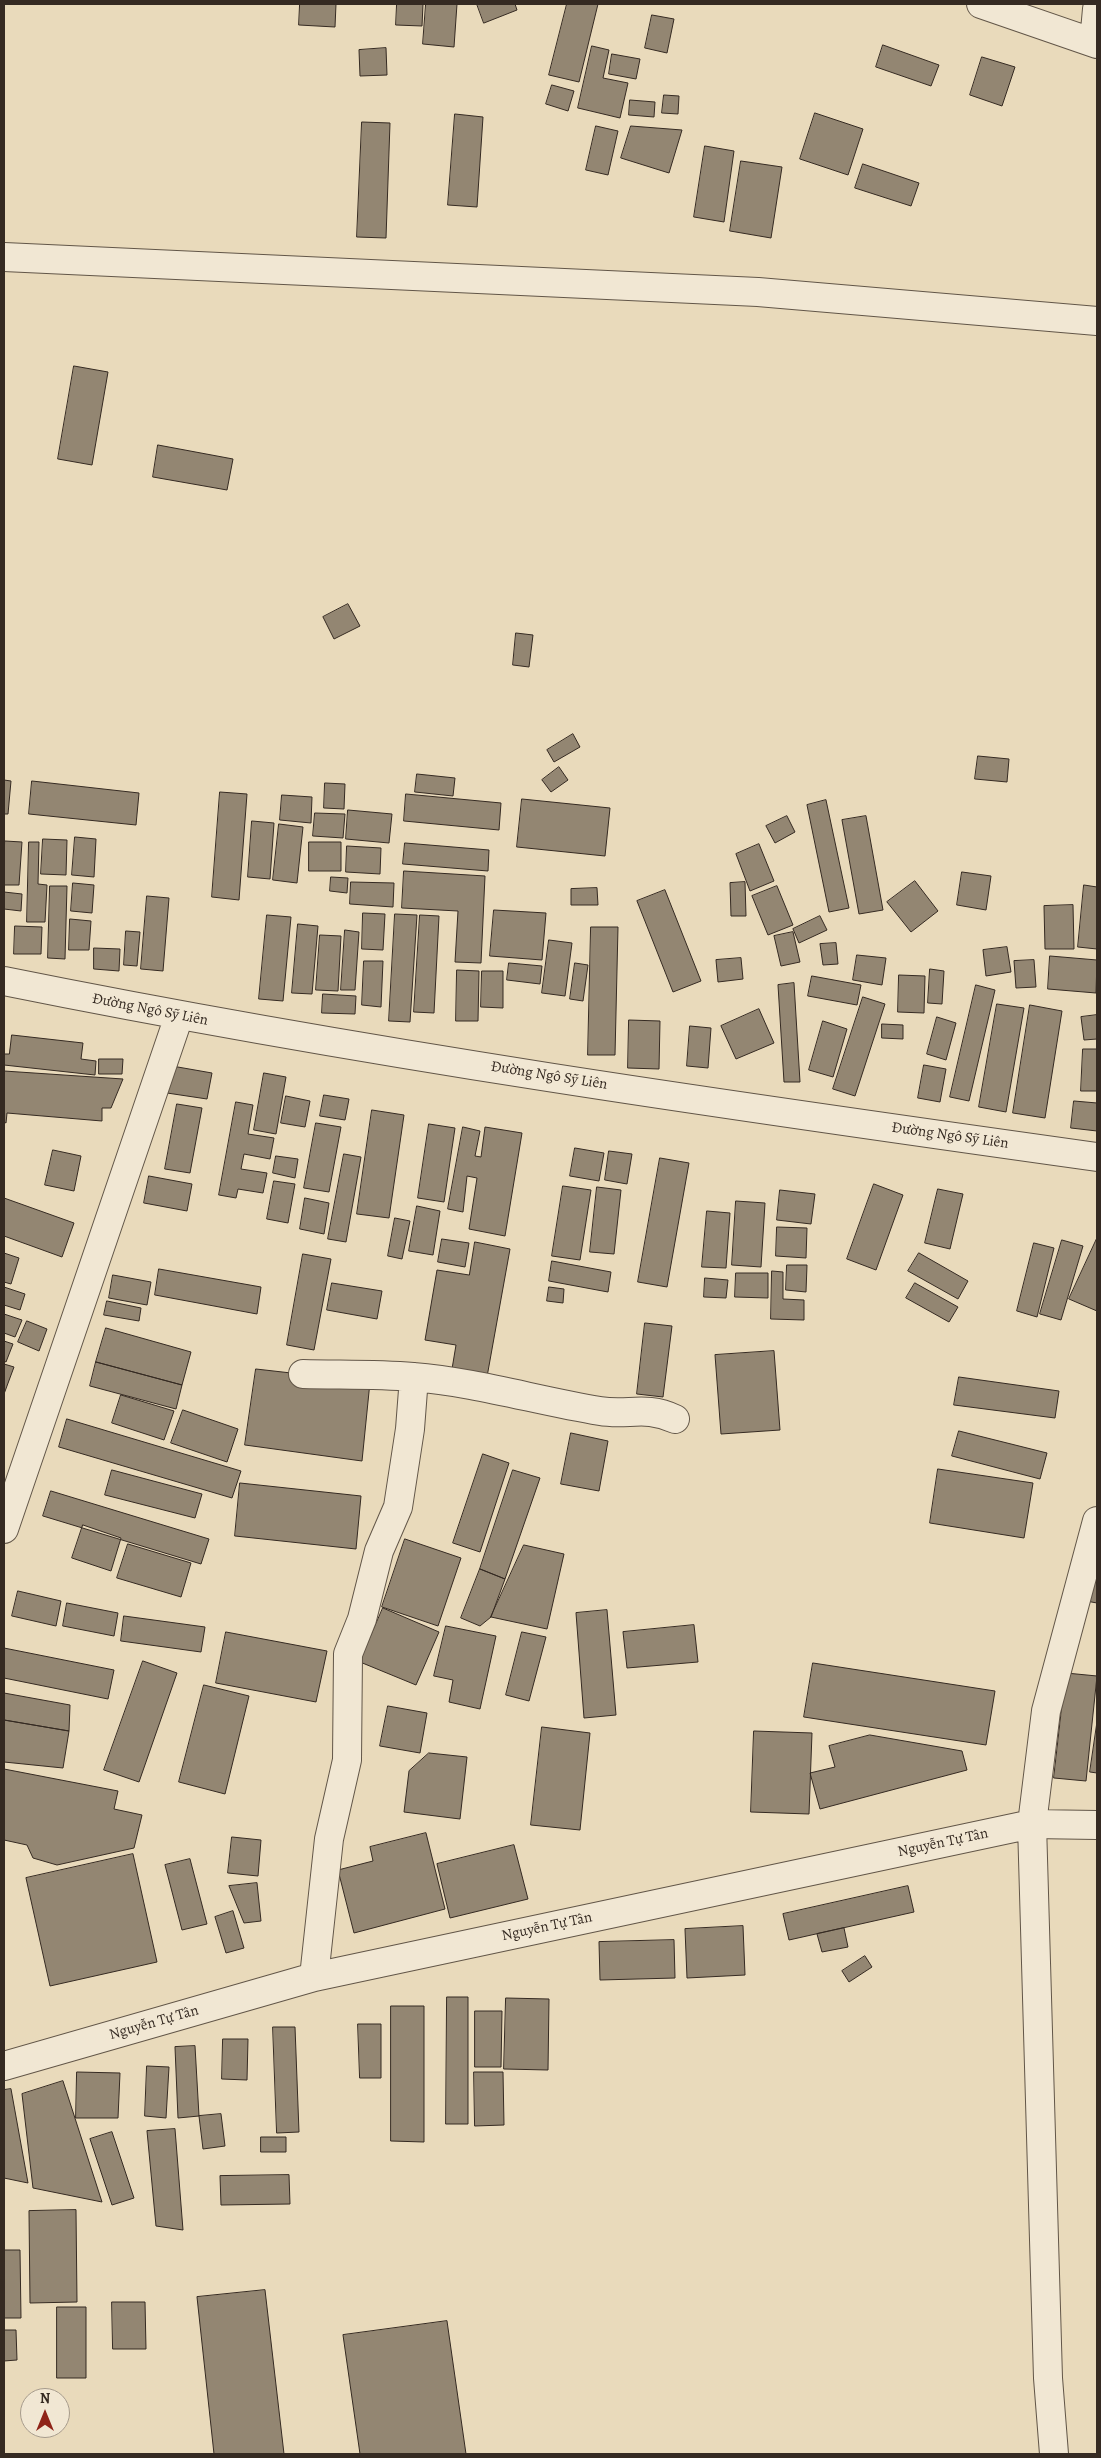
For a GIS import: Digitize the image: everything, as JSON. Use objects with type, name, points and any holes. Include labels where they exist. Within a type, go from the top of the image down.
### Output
[{"type":"street","points":[[981,4],[1096,43],[1097,9]]},
{"type":"street","points":[[4,257],[758,292],[1097,321]]},
{"type":"street","name":"Đường Ngô Sỹ Liên","points":[[4,981],[180,1016],[784,1114],[1097,1156]]},
{"type":"street","points":[[4,1529],[180,1016]]},
{"type":"street","points":[[303,1374],[414,1377],[511,1393],[603,1412],[636,1410],[662,1413],[675,1419]]},
{"type":"street","points":[[314,1977],[329,1839],[347,1760],[348,1654],[362,1620],[379,1551],[398,1506],[410,1429],[414,1377]]},
{"type":"street","points":[[1054,2454],[1048,2378],[1032,1824],[1046,1711],[1097,1521]]},
{"type":"street","name":"Nguyễn Tự Tân","points":[[4,2066],[314,1977],[1032,1824],[1097,1825]]},
{"type":"building","points":[[300,4],[336,4],[335,27],[299,25]]},
{"type":"building","points":[[397,4],[423,4],[422,26],[396,25]]},
{"type":"building","points":[[426,4],[457,4],[454,47],[423,44]]},
{"type":"building","points":[[477,4],[515,4],[517,10],[484,23]]},
{"type":"building","points":[[567,4],[598,4],[579,82],[549,75]]},
{"type":"building","points":[[652,15],[674,19],[667,53],[645,48]]},
{"type":"building","points":[[883,45],[939,65],[931,86],[876,67]]},
{"type":"building","points":[[592,46],[609,50],[603,78],[628,83],[620,118],[578,108]]},
{"type":"building","points":[[386,48],[387,75],[360,76],[359,50]]},
{"type":"building","points":[[612,54],[640,59],[636,79],[609,74]]},
{"type":"building","points":[[982,57],[1015,67],[1002,106],[970,95]]},
{"type":"building","points":[[552,85],[574,91],[568,111],[546,104]]},
{"type":"building","points":[[664,95],[679,96],[678,114],[662,113]]},
{"type":"building","points":[[630,100],[655,102],[654,117],[629,115]]},
{"type":"building","points":[[815,113],[863,129],[848,175],[800,159]]},
{"type":"building","points":[[455,114],[483,117],[477,207],[448,205]]},
{"type":"building","points":[[362,122],[390,123],[386,238],[357,237]]},
{"type":"building","points":[[596,126],[618,131],[608,175],[586,170]]},
{"type":"building","points":[[631,126],[682,130],[669,173],[621,158]]},
{"type":"building","points":[[705,146],[734,151],[724,222],[694,217]]},
{"type":"building","points":[[741,161],[782,167],[771,238],[730,231]]},
{"type":"building","points":[[863,164],[919,183],[911,206],[855,188]]},
{"type":"building","points":[[74,366],[108,372],[92,465],[58,459]]},
{"type":"building","points":[[158,445],[233,459],[227,490],[153,477]]},
{"type":"building","points":[[348,604],[360,626],[334,639],[323,617]]},
{"type":"building","points":[[516,633],[533,635],[529,667],[513,665]]},
{"type":"building","points":[[573,734],[580,747],[554,762],[547,750]]},
{"type":"building","points":[[978,756],[1009,759],[1007,782],[975,779]]},
{"type":"building","points":[[559,767],[568,780],[551,792],[542,780]]},
{"type":"building","points":[[417,774],[455,778],[453,796],[415,792]]},
{"type":"building","points":[[4,780],[11,781],[8,814],[4,814]]},
{"type":"building","points":[[32,781],[139,793],[136,825],[29,814]]},
{"type":"building","points":[[325,783],[345,784],[344,809],[324,808]]},
{"type":"building","points":[[220,792],[247,794],[239,900],[212,897]]},
{"type":"building","points":[[406,794],[501,803],[499,830],[404,821]]},
{"type":"building","points":[[282,795],[312,797],[311,823],[280,820]]},
{"type":"building","points":[[522,799],[610,808],[605,856],[517,847]]},
{"type":"building","points":[[826,800],[849,908],[829,912],[807,805]]},
{"type":"building","points":[[348,810],[392,814],[389,843],[346,839]]},
{"type":"building","points":[[315,813],[345,814],[343,838],[313,836]]},
{"type":"building","points":[[787,816],[795,832],[775,843],[766,826]]},
{"type":"building","points":[[866,816],[883,910],[859,914],[842,820]]},
{"type":"building","points":[[252,821],[274,823],[270,879],[248,877]]},
{"type":"building","points":[[279,824],[303,827],[297,883],[273,880]]},
{"type":"building","points":[[75,837],[96,839],[94,877],[72,875]]},
{"type":"building","points":[[43,839],[67,840],[66,875],[41,874]]},
{"type":"building","points":[[5,841],[22,842],[19,885],[4,885]]},
{"type":"building","points":[[29,842],[39,842],[38,884],[47,885],[45,922],[27,922]]},
{"type":"building","points":[[309,842],[341,842],[341,871],[309,871]]},
{"type":"building","points":[[405,843],[489,850],[488,871],[403,864]]},
{"type":"building","points":[[759,844],[774,881],[750,891],[736,854]]},
{"type":"building","points":[[347,846],[381,848],[380,874],[346,872]]},
{"type":"building","points":[[404,871],[485,876],[481,963],[455,962],[458,911],[402,908]]},
{"type":"building","points":[[962,872],[991,876],[986,910],[957,905]]},
{"type":"building","points":[[331,877],[348,878],[347,893],[330,891]]},
{"type":"building","points":[[915,881],[938,911],[911,932],[887,902]]},
{"type":"building","points":[[351,882],[394,883],[393,907],[350,904]]},
{"type":"building","points":[[745,882],[746,916],[731,916],[730,883]]},
{"type":"building","points":[[73,883],[94,885],[92,913],[71,911]]},
{"type":"building","points":[[1084,885],[1097,887],[1097,949],[1078,947]]},
{"type":"building","points":[[50,886],[67,886],[65,959],[48,958]]},
{"type":"building","points":[[777,886],[793,925],[768,935],[752,896]]},
{"type":"building","points":[[597,888],[598,905],[571,905],[571,889]]},
{"type":"building","points":[[665,890],[701,981],[673,992],[637,901]]},
{"type":"building","points":[[4,892],[22,894],[21,911],[4,909]]},
{"type":"building","points":[[147,896],[169,898],[163,971],[141,969]]},
{"type":"building","points":[[1073,905],[1074,949],[1045,949],[1044,906]]},
{"type":"building","points":[[494,910],[546,913],[542,960],[490,956]]},
{"type":"building","points":[[363,913],[385,914],[383,950],[362,949]]},
{"type":"building","points":[[395,914],[417,915],[410,1022],[389,1021]]},
{"type":"building","points":[[267,915],[291,917],[283,1001],[259,999]]},
{"type":"building","points":[[420,915],[439,916],[434,1013],[414,1012]]},
{"type":"building","points":[[820,916],[827,930],[799,943],[793,929]]},
{"type":"building","points":[[70,919],[91,921],[89,950],[69,950]]},
{"type":"building","points":[[298,924],[318,926],[312,994],[292,993]]},
{"type":"building","points":[[15,926],[42,927],[41,954],[14,954]]},
{"type":"building","points":[[591,927],[618,927],[615,1055],[588,1055]]},
{"type":"building","points":[[345,930],[359,932],[355,990],[341,990]]},
{"type":"building","points":[[126,931],[140,932],[137,966],[124,965]]},
{"type":"building","points":[[793,932],[800,962],[781,966],[774,936]]},
{"type":"building","points":[[320,935],[341,936],[338,991],[316,990]]},
{"type":"building","points":[[549,940],[572,943],[565,996],[542,993]]},
{"type":"building","points":[[836,943],[838,964],[823,965],[820,944]]},
{"type":"building","points":[[1007,947],[1011,972],[986,976],[983,950]]},
{"type":"building","points":[[94,948],[120,949],[119,971],[94,969]]},
{"type":"building","points":[[857,955],[886,958],[882,985],[853,980]]},
{"type":"building","points":[[1050,956],[1097,960],[1096,993],[1048,989]]},
{"type":"building","points":[[741,958],[743,979],[718,982],[716,960]]},
{"type":"building","points":[[1034,960],[1036,987],[1016,988],[1014,961]]},
{"type":"building","points":[[364,961],[383,961],[381,1007],[362,1005]]},
{"type":"building","points":[[509,963],[542,966],[540,984],[507,980]]},
{"type":"building","points":[[575,963],[588,965],[583,1001],[570,999]]},
{"type":"building","points":[[930,969],[944,971],[942,1004],[928,1003]]},
{"type":"building","points":[[457,970],[479,971],[478,1021],[456,1021]]},
{"type":"building","points":[[482,971],[503,971],[503,1008],[481,1007]]},
{"type":"building","points":[[899,975],[925,976],[924,1013],[898,1012]]},
{"type":"building","points":[[812,976],[861,985],[857,1005],[808,996]]},
{"type":"building","points":[[794,983],[800,1082],[784,1082],[778,985]]},
{"type":"building","points":[[976,985],[995,990],[969,1101],[950,1097]]},
{"type":"building","points":[[323,994],[356,996],[355,1014],[322,1013]]},
{"type":"building","points":[[863,997],[885,1004],[855,1096],[833,1089]]},
{"type":"building","points":[[997,1004],[1024,1008],[1006,1112],[979,1107]]},
{"type":"building","points":[[1030,1005],[1062,1011],[1045,1118],[1013,1113]]},
{"type":"building","points":[[759,1009],[774,1043],[736,1059],[721,1026]]},
{"type":"building","points":[[1097,1015],[1097,1039],[1084,1040],[1081,1017]]},
{"type":"building","points":[[937,1017],[956,1023],[946,1060],[927,1054]]},
{"type":"building","points":[[629,1020],[660,1021],[659,1069],[628,1068]]},
{"type":"building","points":[[823,1021],[847,1029],[833,1077],[809,1070]]},
{"type":"building","points":[[882,1024],[903,1025],[903,1039],[882,1038]]},
{"type":"building","points":[[690,1026],[711,1028],[708,1068],[687,1066]]},
{"type":"building","points":[[12,1035],[83,1043],[81,1059],[96,1061],[95,1075],[4,1065],[4,1054],[9,1054]]},
{"type":"building","points":[[1083,1049],[1097,1049],[1097,1091],[1081,1091]]},
{"type":"building","points":[[99,1059],[123,1059],[122,1074],[99,1074]]},
{"type":"building","points":[[924,1065],[946,1069],[940,1102],[918,1098]]},
{"type":"building","points":[[172,1066],[212,1073],[207,1099],[167,1093]]},
{"type":"building","points":[[4,1071],[123,1079],[111,1108],[102,1108],[102,1121],[7,1113],[6,1123],[4,1122]]},
{"type":"building","points":[[264,1073],[286,1077],[276,1134],[254,1130]]},
{"type":"building","points":[[324,1095],[349,1099],[345,1120],[320,1116]]},
{"type":"building","points":[[286,1096],[310,1101],[305,1127],[281,1123]]},
{"type":"building","points":[[1074,1101],[1097,1103],[1097,1131],[1071,1128]]},
{"type":"building","points":[[236,1102],[253,1105],[248,1134],[274,1138],[270,1159],[244,1154],[241,1169],[267,1173],[263,1193],[238,1189],[236,1198],[219,1195]]},
{"type":"building","points":[[177,1104],[202,1108],[190,1173],[165,1169]]},
{"type":"building","points":[[372,1110],[404,1115],[389,1218],[357,1214]]},
{"type":"building","points":[[316,1123],[341,1127],[329,1192],[304,1188]]},
{"type":"building","points":[[429,1124],[455,1128],[444,1202],[418,1198]]},
{"type":"building","points":[[463,1127],[480,1131],[475,1156],[481,1157],[485,1127],[522,1133],[505,1236],[469,1229],[477,1178],[467,1176],[463,1212],[448,1209]]},
{"type":"building","points":[[575,1148],[604,1153],[599,1181],[570,1176]]},
{"type":"building","points":[[53,1150],[81,1156],[74,1191],[45,1185]]},
{"type":"building","points":[[609,1151],[632,1154],[627,1184],[605,1180]]},
{"type":"building","points":[[344,1154],[361,1157],[346,1242],[328,1239]]},
{"type":"building","points":[[276,1156],[298,1159],[295,1178],[273,1173]]},
{"type":"building","points":[[660,1158],[689,1163],[667,1287],[638,1282]]},
{"type":"building","points":[[149,1176],[192,1184],[187,1211],[144,1203]]},
{"type":"building","points":[[274,1181],[295,1184],[288,1223],[267,1219]]},
{"type":"building","points":[[874,1184],[903,1195],[876,1270],[847,1259]]},
{"type":"building","points":[[563,1186],[591,1190],[580,1260],[552,1256]]},
{"type":"building","points":[[597,1187],[621,1190],[614,1254],[590,1252]]},
{"type":"building","points":[[938,1189],[963,1194],[950,1249],[925,1243]]},
{"type":"building","points":[[780,1190],[815,1194],[811,1224],[777,1220]]},
{"type":"building","points":[[4,1198],[74,1223],[62,1257],[4,1236]]},
{"type":"building","points":[[305,1198],[329,1203],[324,1234],[300,1229]]},
{"type":"building","points":[[736,1201],[765,1203],[761,1267],[732,1265]]},
{"type":"building","points":[[417,1206],[440,1211],[433,1255],[409,1251]]},
{"type":"building","points":[[707,1211],[730,1213],[726,1268],[702,1267]]},
{"type":"building","points":[[395,1218],[410,1221],[402,1259],[388,1256]]},
{"type":"building","points":[[777,1227],[807,1228],[806,1258],[776,1256]]},
{"type":"building","points":[[1097,1238],[1097,1311],[1069,1299]]},
{"type":"building","points":[[442,1239],[469,1243],[465,1267],[438,1262]]},
{"type":"building","points":[[1062,1240],[1083,1246],[1061,1320],[1040,1314]]},
{"type":"building","points":[[475,1242],[510,1249],[485,1388],[450,1381],[456,1345],[425,1340],[437,1270],[469,1275]]},
{"type":"building","points":[[1034,1243],[1054,1248],[1037,1317],[1017,1311]]},
{"type":"building","points":[[4,1253],[19,1258],[11,1284],[4,1282]]},
{"type":"building","points":[[919,1253],[968,1281],[958,1299],[908,1271]]},
{"type":"building","points":[[303,1254],[331,1259],[314,1350],[287,1345]]},
{"type":"building","points":[[552,1261],[611,1272],[608,1292],[549,1281]]},
{"type":"building","points":[[787,1265],[807,1265],[806,1292],[786,1290]]},
{"type":"building","points":[[159,1269],[261,1287],[257,1314],[155,1295]]},
{"type":"building","points":[[772,1271],[783,1272],[783,1299],[804,1300],[804,1320],[771,1319]]},
{"type":"building","points":[[736,1273],[768,1273],[768,1298],[735,1297]]},
{"type":"building","points":[[113,1275],[151,1282],[147,1305],[109,1298]]},
{"type":"building","points":[[705,1278],[728,1280],[726,1298],[704,1297]]},
{"type":"building","points":[[332,1283],[382,1291],[377,1319],[327,1310]]},
{"type":"building","points":[[915,1283],[958,1307],[949,1322],[906,1298]]},
{"type":"building","points":[[4,1287],[25,1294],[20,1310],[4,1305]]},
{"type":"building","points":[[549,1287],[564,1289],[563,1303],[547,1301]]},
{"type":"building","points":[[107,1301],[141,1308],[139,1321],[104,1315]]},
{"type":"building","points":[[4,1314],[22,1320],[15,1337],[4,1333]]},
{"type":"building","points":[[27,1321],[47,1329],[39,1351],[18,1342]]},
{"type":"building","points":[[645,1323],[672,1326],[663,1397],[637,1394]]},
{"type":"building","points":[[106,1328],[191,1352],[182,1385],[96,1362]]},
{"type":"building","points":[[4,1341],[13,1344],[6,1362],[4,1361]]},
{"type":"building","points":[[774,1351],[780,1430],[721,1434],[715,1355]]},
{"type":"building","points":[[96,1362],[182,1385],[176,1409],[90,1386]]},
{"type":"building","points":[[4,1364],[14,1367],[4,1394]]},
{"type":"building","points":[[256,1369],[370,1382],[362,1461],[245,1445]]},
{"type":"building","points":[[959,1377],[1059,1391],[1055,1418],[954,1405]]},
{"type":"building","points":[[121,1395],[174,1411],[164,1440],[112,1423]]},
{"type":"building","points":[[183,1410],[238,1429],[227,1462],[171,1443]]},
{"type":"building","points":[[67,1419],[241,1471],[232,1498],[59,1447]]},
{"type":"building","points":[[959,1431],[1047,1453],[1040,1479],[952,1456]]},
{"type":"building","points":[[571,1433],[608,1441],[599,1491],[561,1484]]},
{"type":"building","points":[[483,1454],[509,1463],[480,1552],[453,1543]]},
{"type":"building","points":[[938,1469],[1033,1483],[1024,1538],[930,1523]]},
{"type":"building","points":[[112,1470],[202,1494],[195,1518],[105,1495]]},
{"type":"building","points":[[513,1470],[540,1478],[505,1579],[480,1569]]},
{"type":"building","points":[[240,1483],[361,1496],[356,1549],[235,1536]]},
{"type":"building","points":[[51,1491],[209,1539],[201,1564],[43,1516]]},
{"type":"building","points":[[83,1525],[121,1538],[111,1571],[72,1558]]},
{"type":"building","points":[[405,1539],[461,1558],[438,1626],[382,1607]]},
{"type":"building","points":[[128,1544],[191,1563],[181,1597],[117,1578]]},
{"type":"building","points":[[524,1545],[564,1554],[547,1629],[491,1617]]},
{"type":"building","points":[[480,1569],[505,1579],[491,1617],[480,1626],[461,1618]]},
{"type":"building","points":[[1097,1579],[1097,1603],[1086,1601]]},
{"type":"building","points":[[18,1591],[61,1601],[56,1626],[12,1616]]},
{"type":"building","points":[[67,1603],[118,1613],[114,1636],[63,1626]]},
{"type":"building","points":[[383,1608],[439,1632],[416,1685],[360,1662]]},
{"type":"building","points":[[607,1610],[616,1715],[584,1718],[576,1613]]},
{"type":"building","points":[[124,1616],[205,1627],[201,1652],[121,1641]]},
{"type":"building","points":[[694,1625],[698,1662],[627,1668],[623,1632]]},
{"type":"building","points":[[446,1626],[496,1636],[480,1709],[449,1702],[453,1680],[434,1676]]},
{"type":"building","points":[[226,1632],[327,1651],[316,1702],[216,1683]]},
{"type":"building","points":[[522,1632],[546,1637],[529,1701],[506,1695]]},
{"type":"building","points":[[4,1648],[114,1670],[108,1699],[4,1678]]},
{"type":"building","points":[[143,1661],[177,1673],[139,1782],[104,1770]]},
{"type":"building","points":[[813,1663],[995,1691],[986,1745],[804,1717]]},
{"type":"building","points":[[1066,1673],[1097,1676],[1086,1781],[1054,1778]]},
{"type":"building","points":[[204,1685],[249,1696],[225,1794],[179,1782]]},
{"type":"building","points":[[4,1693],[70,1705],[69,1731],[4,1720]]},
{"type":"building","points":[[388,1706],[427,1713],[420,1753],[380,1746]]},
{"type":"building","points":[[4,1720],[69,1731],[63,1768],[4,1762]]},
{"type":"building","points":[[1097,1722],[1097,1773],[1090,1772]]},
{"type":"building","points":[[542,1727],[590,1733],[580,1830],[531,1825]]},
{"type":"building","points":[[754,1731],[812,1733],[809,1814],[751,1812]]},
{"type":"building","points":[[870,1735],[962,1751],[967,1770],[820,1809],[810,1773],[835,1767],[829,1746]]},
{"type":"building","points":[[429,1753],[467,1757],[460,1819],[404,1812],[409,1771]]},
{"type":"building","points":[[4,1769],[118,1791],[114,1809],[142,1815],[134,1848],[57,1865],[33,1858],[27,1845],[4,1840]]},
{"type":"building","points":[[426,1833],[445,1909],[354,1933],[338,1870],[373,1861],[370,1847]]},
{"type":"building","points":[[232,1837],[261,1840],[258,1876],[228,1873]]},
{"type":"building","points":[[514,1845],[528,1899],[450,1918],[437,1864]]},
{"type":"building","points":[[133,1854],[157,1962],[50,1986],[26,1878]]},
{"type":"building","points":[[190,1859],[207,1924],[182,1930],[165,1865]]},
{"type":"building","points":[[257,1883],[261,1921],[244,1923],[229,1886]]},
{"type":"building","points":[[908,1886],[914,1912],[789,1940],[783,1914]]},
{"type":"building","points":[[233,1911],[244,1948],[226,1953],[215,1917]]},
{"type":"building","points":[[743,1926],[745,1975],[687,1978],[685,1929]]},
{"type":"building","points":[[844,1928],[848,1947],[822,1952],[817,1934]]},
{"type":"building","points":[[674,1940],[675,1978],[600,1980],[599,1942]]},
{"type":"building","points":[[865,1956],[872,1967],[849,1982],[842,1971]]},
{"type":"building","points":[[447,1997],[468,1997],[468,2124],[446,2124]]},
{"type":"building","points":[[506,1998],[549,1999],[548,2070],[504,2069]]},
{"type":"building","points":[[391,2006],[424,2006],[424,2142],[391,2141]]},
{"type":"building","points":[[475,2011],[502,2011],[501,2067],[475,2067]]},
{"type":"building","points":[[358,2024],[381,2024],[381,2078],[360,2078]]},
{"type":"building","points":[[273,2027],[295,2027],[299,2132],[277,2133]]},
{"type":"building","points":[[223,2039],[248,2039],[247,2080],[222,2079]]},
{"type":"building","points":[[195,2046],[199,2116],[178,2118],[175,2047]]},
{"type":"building","points":[[147,2066],[169,2067],[166,2118],[145,2116]]},
{"type":"building","points":[[77,2072],[120,2073],[118,2118],[76,2118]]},
{"type":"building","points":[[474,2072],[503,2072],[504,2125],[475,2126]]},
{"type":"building","points":[[63,2081],[102,2202],[33,2188],[22,2094]]},
{"type":"building","points":[[11,2089],[28,2183],[4,2178],[4,2090]]},
{"type":"building","points":[[221,2114],[225,2146],[203,2149],[199,2116]]},
{"type":"building","points":[[175,2129],[183,2230],[156,2226],[147,2131]]},
{"type":"building","points":[[112,2132],[134,2198],[112,2205],[90,2139]]},
{"type":"building","points":[[261,2137],[286,2137],[286,2152],[261,2152]]},
{"type":"building","points":[[289,2175],[290,2204],[221,2205],[220,2176]]},
{"type":"building","points":[[76,2210],[77,2302],[30,2303],[29,2211]]},
{"type":"building","points":[[4,2250],[20,2250],[21,2318],[4,2318]]},
{"type":"building","points":[[265,2290],[284,2454],[214,2454],[197,2297]]},
{"type":"building","points":[[112,2302],[145,2302],[146,2349],[113,2349]]},
{"type":"building","points":[[57,2307],[86,2307],[86,2378],[57,2378]]},
{"type":"building","points":[[447,2321],[466,2454],[360,2454],[343,2335]]},
{"type":"building","points":[[4,2330],[16,2330],[17,2360],[4,2361]]}]
